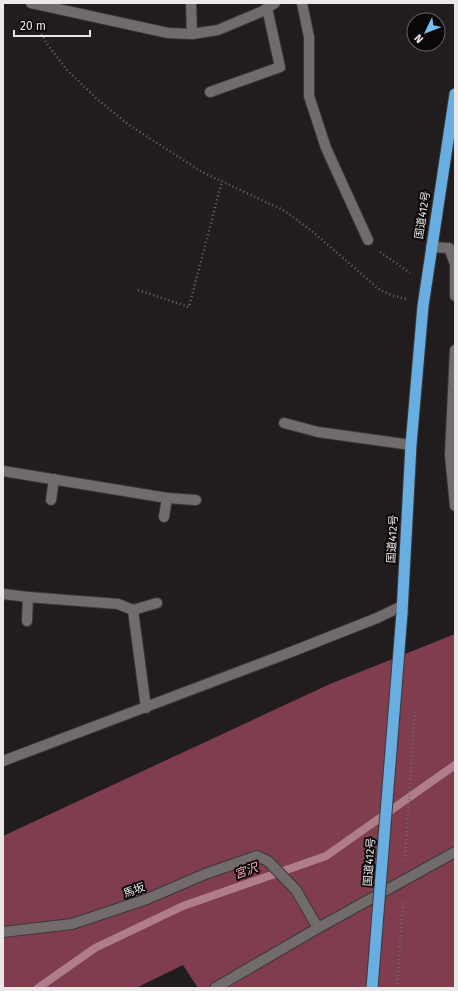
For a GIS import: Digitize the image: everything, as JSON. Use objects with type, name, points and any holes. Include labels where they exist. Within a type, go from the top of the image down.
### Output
[{"type":"highway","name":"国道412号","points":[[372,988],[402,609],[411,445],[423,303],[455,94]]},
{"type":"street","points":[[32,3],[168,33],[192,34],[218,30],[271,5],[280,67],[210,92]]},
{"type":"street","points":[[191,3],[192,34]]},
{"type":"street","points":[[302,3],[309,37],[309,96],[326,148],[368,240]]},
{"type":"street","points":[[431,247],[449,248],[454,264],[455,296]]},
{"type":"street","points":[[455,350],[450,455],[455,506]]},
{"type":"street","points":[[284,423],[318,432],[411,445]]},
{"type":"street","points":[[3,471],[167,498],[196,500]]},
{"type":"street","points":[[51,500],[54,479]]},
{"type":"street","points":[[164,517],[167,498]]},
{"type":"street","points":[[3,594],[28,598],[118,604],[133,610],[157,603]]},
{"type":"street","points":[[27,621],[28,598]]},
{"type":"street","points":[[3,761],[146,708],[402,609]]},
{"type":"street","points":[[133,610],[146,708]]},
{"type":"street","points":[[215,988],[318,928],[455,852]]},
{"type":"street","name":"馬坂","points":[[3,932],[72,924],[147,899],[205,874],[257,856],[268,861],[296,890],[318,928]]},
{"type":"path","points":[[34,19],[47,44],[67,70],[97,99],[129,125],[202,172],[284,211],[313,232],[380,290],[394,296],[423,303]]},
{"type":"path","points":[[138,290],[189,306],[222,182]]},
{"type":"path","points":[[368,240],[378,250],[403,269],[426,282]]},
{"type":"path","points":[[405,863],[415,706]]},
{"type":"path","points":[[397,988],[403,902]]},
{"type":"shaded area","points":[[455,634],[455,985],[453,988],[198,988],[183,965],[136,988],[3,988],[3,836],[330,684]]},
{"type":"waterway","name":"宮沢","points":[[38,988],[95,948],[183,906],[326,856],[455,765]]}]
